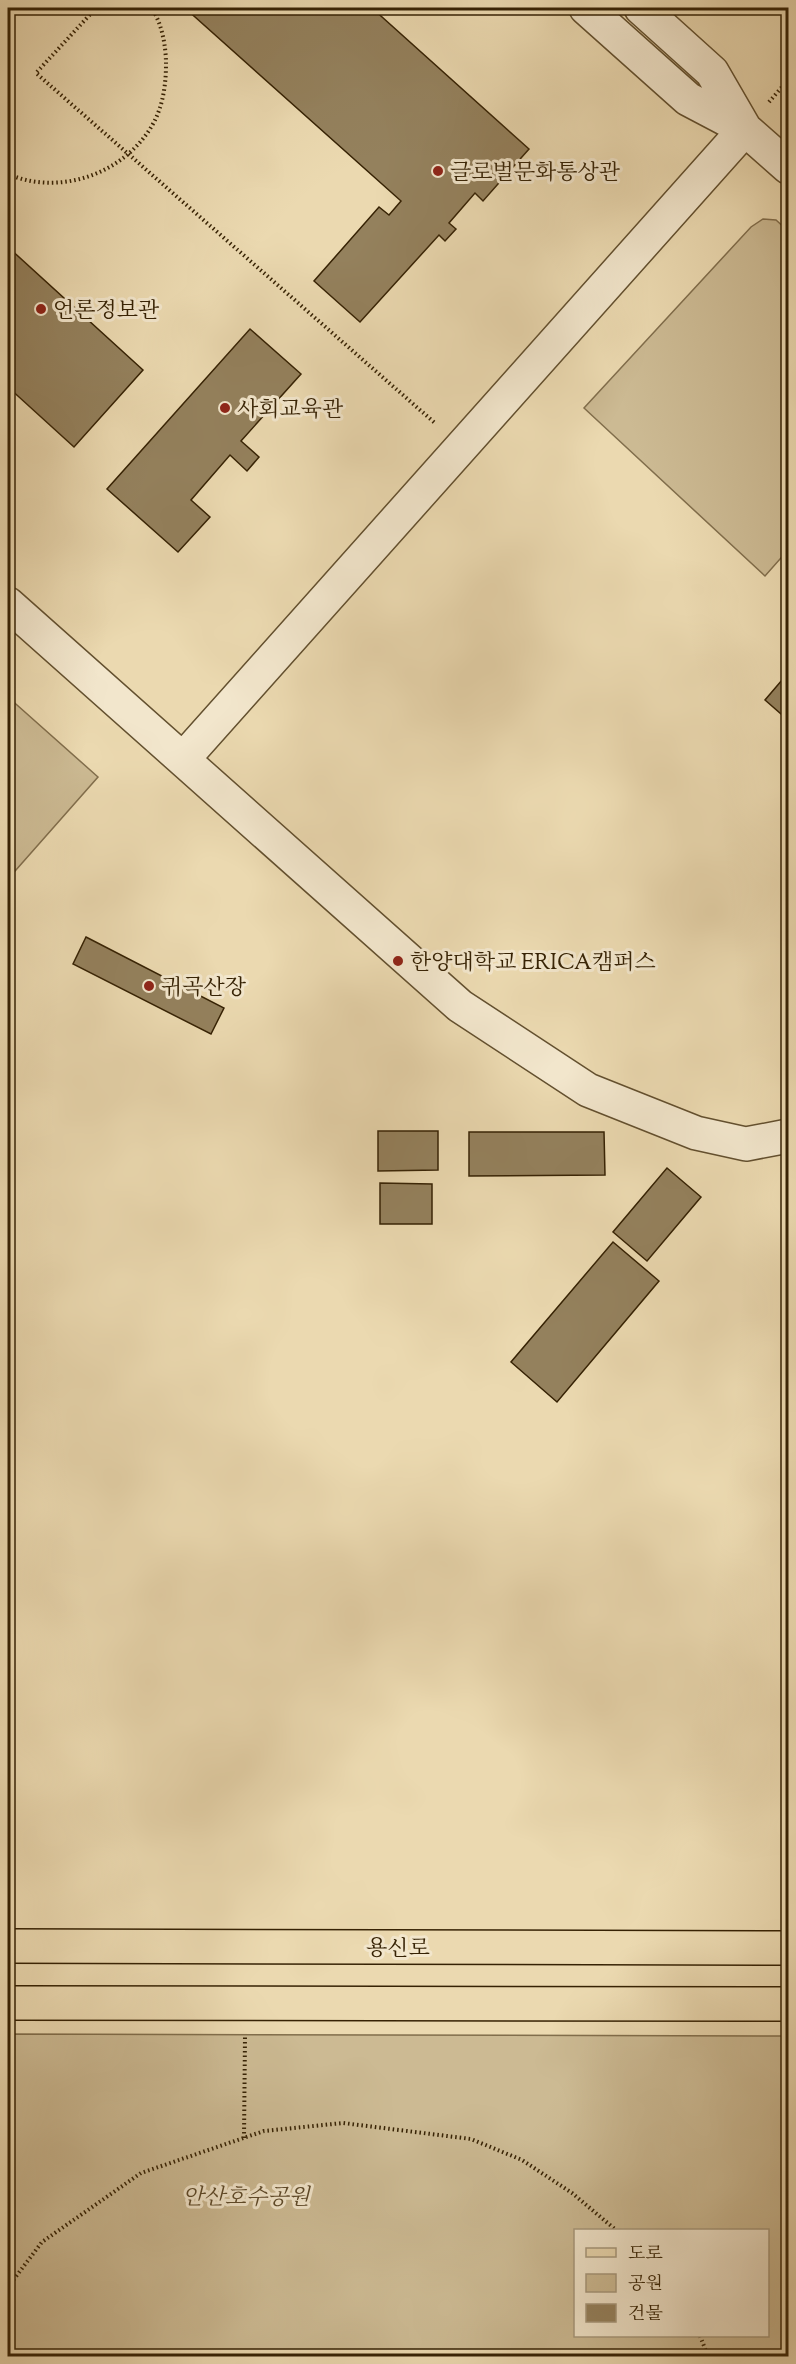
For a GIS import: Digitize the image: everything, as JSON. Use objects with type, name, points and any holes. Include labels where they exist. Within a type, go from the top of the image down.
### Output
[{"type":"main road","name":"용신로","points":[[8,1946],[789,1948]]},
{"type":"main road","points":[[8,2003],[789,2004]]},
{"type":"lane","points":[[586,8],[688,99],[745,129],[789,167]]},
{"type":"lane","points":[[641,8],[712,72],[745,129]]},
{"type":"lane","points":[[183,758],[745,129]]},
{"type":"lane","points":[[8,604],[460,1006],[588,1090],[696,1133],[746,1144],[789,1136]]},
{"type":"path","points":[[96,8],[36,73],[461,447]]},
{"type":"path","points":[[8,174],[22,180],[61,184],[98,174],[129,154],[154,123],[166,86],[166,48],[151,8]]},
{"type":"path","points":[[244,2138],[246,2004]]},
{"type":"path","points":[[8,2287],[42,2242],[141,2174],[264,2131],[343,2123],[471,2139],[522,2160],[572,2193],[615,2229]]},
{"type":"path","points":[[700,2337],[708,2356]]},
{"type":"green space","points":[[763,219],[776,220],[788,231],[788,550],[765,576],[584,408],[751,227]]},
{"type":"green space","points":[[8,697],[98,777],[8,879]]},
{"type":"green space","name":"안산호수공원","points":[[8,2034],[788,2036],[788,2356],[8,2356]]},
{"type":"building","name":"글로벌문화통상관","points":[[185,8],[372,8],[529,149],[483,201],[475,193],[449,223],[456,229],[445,241],[439,235],[360,322],[314,281],[379,207],[389,215],[401,201]]},
{"type":"building","name":"언론정보관","points":[[8,247],[143,370],[74,447],[8,387]]},
{"type":"building","name":"사회교육관","points":[[250,329],[301,374],[241,441],[259,457],[247,471],[230,455],[191,500],[210,517],[178,552],[107,489]]},
{"type":"building","points":[[788,673],[788,720],[765,700]]},
{"type":"building","name":"귀곡산장","points":[[86,937],[224,1008],[211,1034],[73,964]]},
{"type":"building","points":[[378,1131],[438,1131],[438,1170],[378,1171]]},
{"type":"building","points":[[469,1132],[604,1132],[605,1175],[469,1176]]},
{"type":"building","points":[[667,1168],[701,1197],[647,1261],[613,1232]]},
{"type":"building","points":[[380,1183],[432,1184],[432,1224],[380,1224]]},
{"type":"building","points":[[613,1242],[659,1281],[557,1402],[511,1362]]},
{"type":"place","name":"글로벌문화통상관","points":[[438,171]]},
{"type":"place","name":"언론정보관","points":[[41,309]]},
{"type":"place","name":"사회교육관","points":[[225,408]]},
{"type":"place","name":"한양대학교 ERICA캠퍼스","points":[[398,961]]},
{"type":"place","name":"귀곡산장","points":[[149,986]]}]
